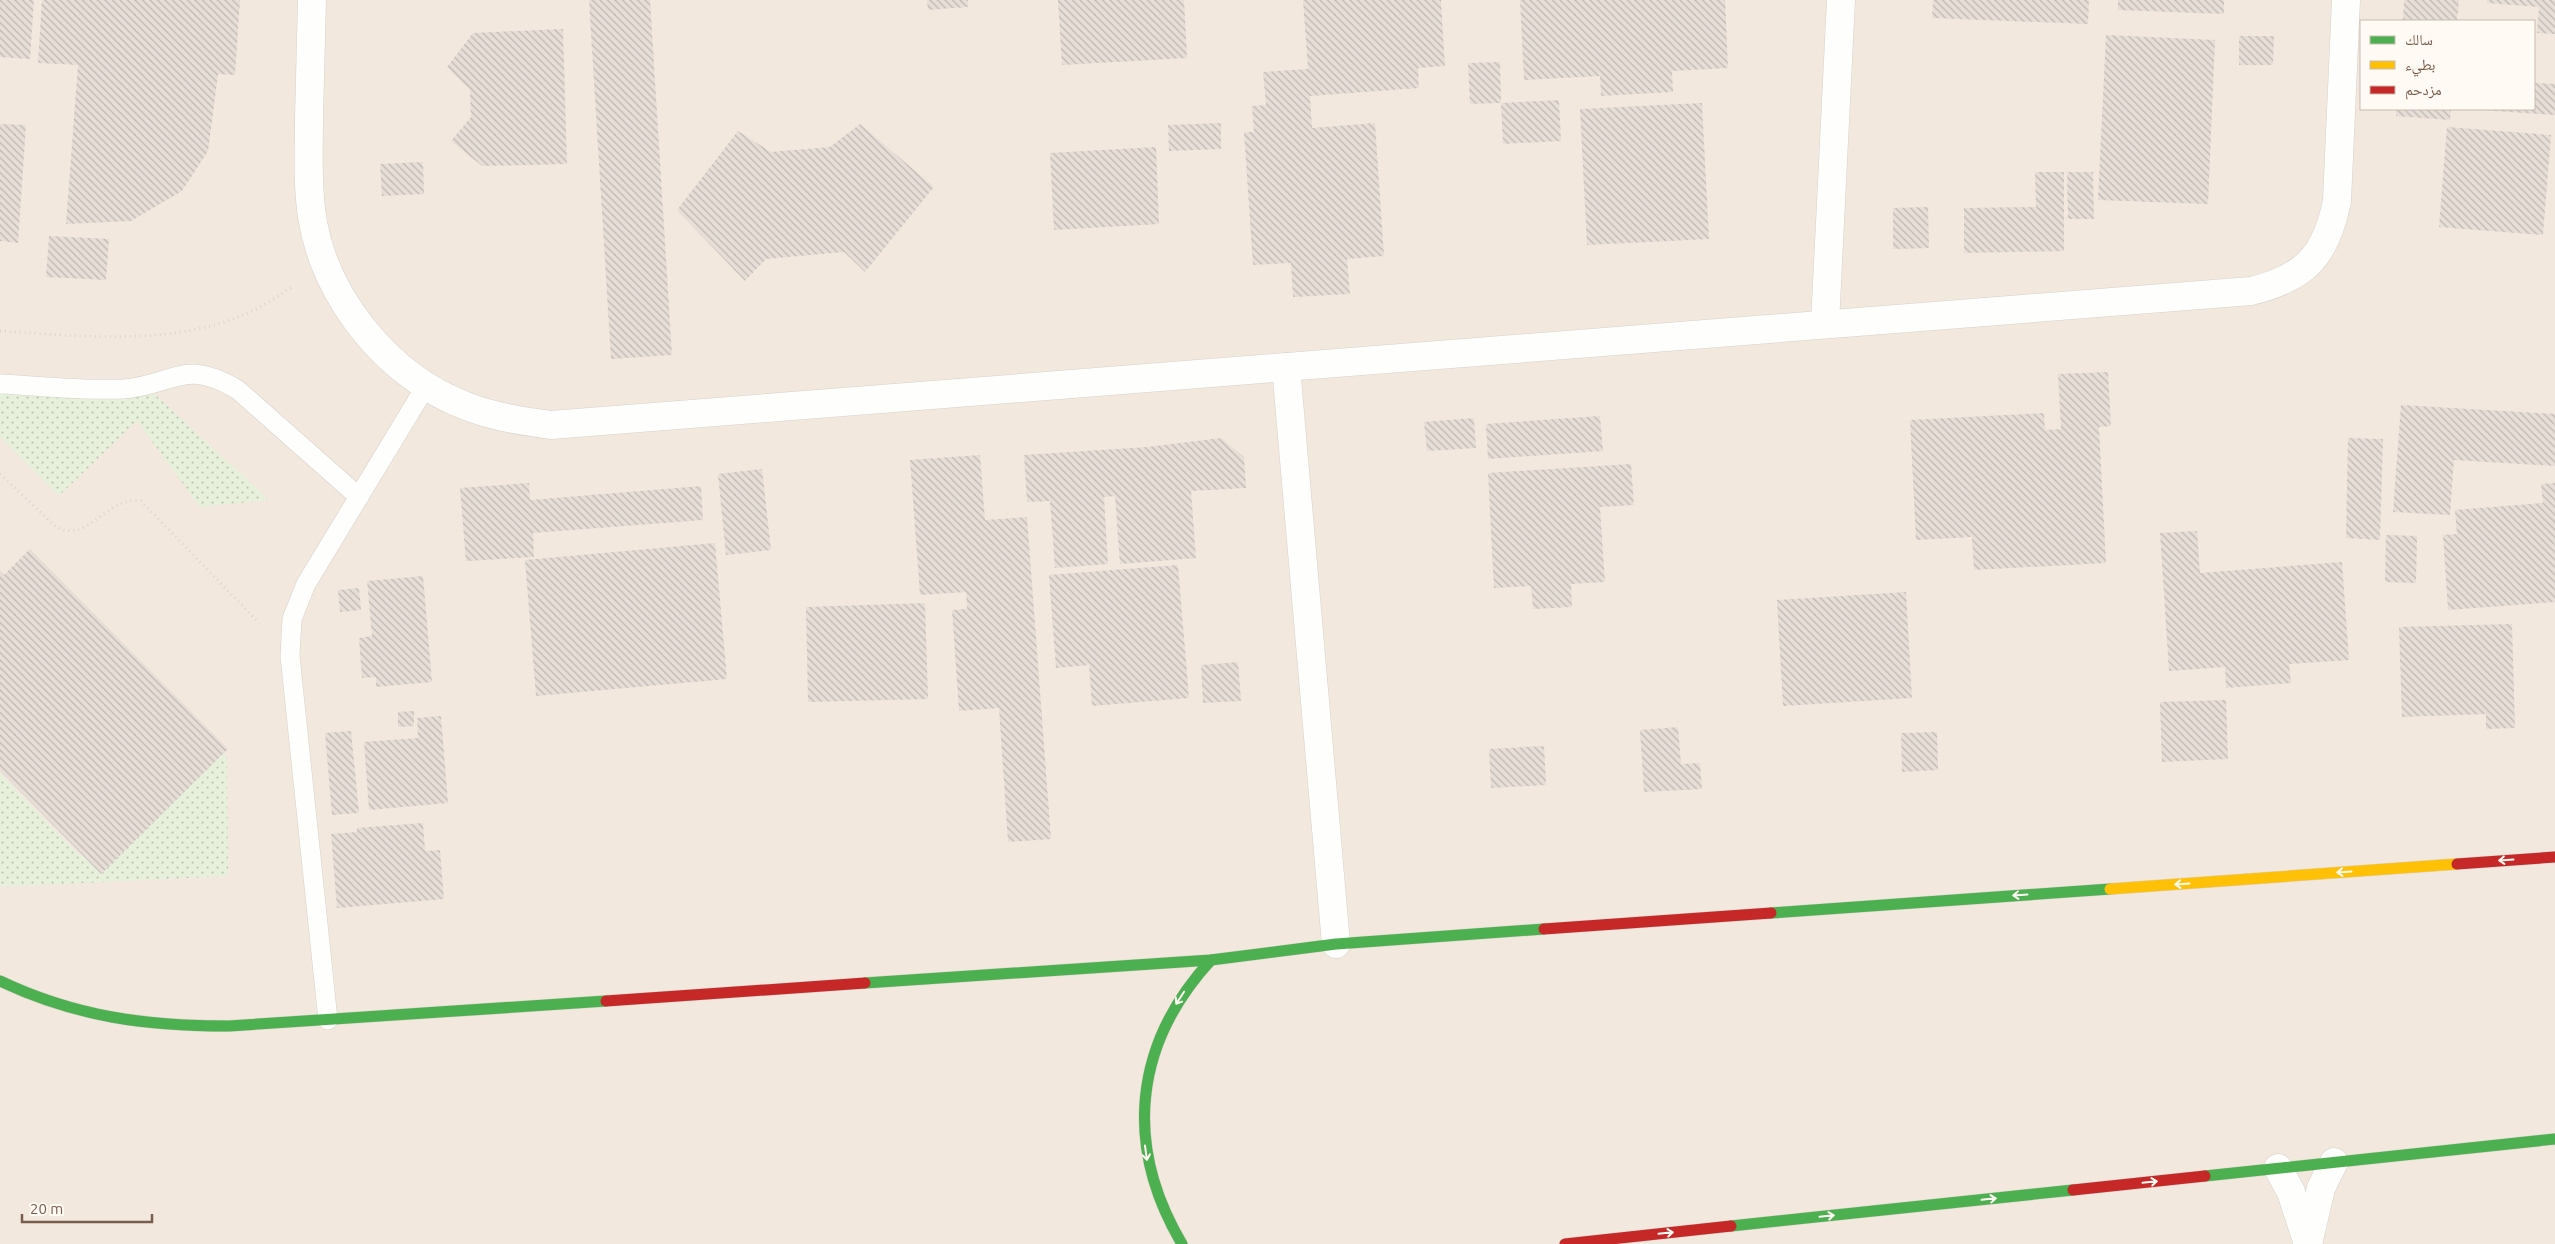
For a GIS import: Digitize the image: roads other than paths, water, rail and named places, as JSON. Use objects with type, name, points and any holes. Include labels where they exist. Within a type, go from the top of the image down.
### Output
[{"type":"main road","points":[[0,981],[65,1008],[118,1021],[192,1027],[328,1020],[1211,960],[1336,944],[2555,857]]},
{"type":"main road","points":[[1182,1244],[1163,1209],[1152,1182],[1145,1148],[1144,1105],[1149,1072],[1158,1041],[1171,1012],[1189,984],[1211,960]]},
{"type":"main road","points":[[1565,1244],[2555,1139]]},
{"type":"street","points":[[312,0],[308,165],[312,218],[327,267],[352,314],[379,347],[426,386],[465,406],[507,419],[551,425],[2251,291],[2277,285],[2301,271],[2319,252],[2332,228],[2337,201],[2346,0]]},
{"type":"street","points":[[1825,324],[1841,0]]},
{"type":"street","points":[[1286,366],[1336,944]]},
{"type":"street","points":[[2308,1244],[2321,1188],[2334,1162]]},
{"type":"street","points":[[2278,1168],[2291,1192],[2308,1244]]},
{"type":"lane","points":[[0,384],[122,389],[179,375],[205,375],[222,380],[238,390],[359,497]]},
{"type":"lane","points":[[328,1020],[290,656],[290,637],[298,601],[426,386]]}]
